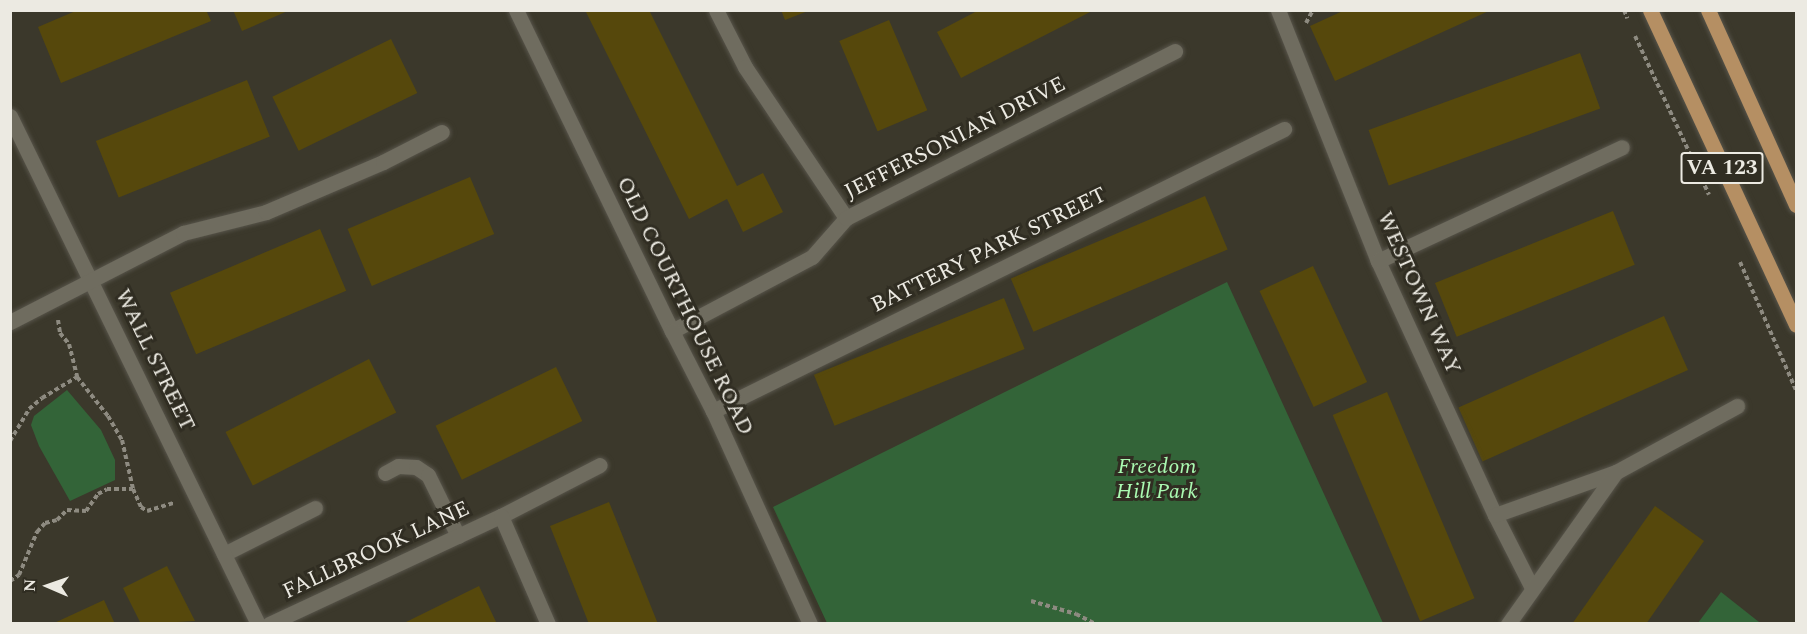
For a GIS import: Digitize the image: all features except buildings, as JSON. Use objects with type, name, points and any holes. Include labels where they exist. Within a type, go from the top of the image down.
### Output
[{"type":"main road","name":"VA 123","points":[[1650,10],[1797,325]]},
{"type":"main road","name":"VA 123","points":[[1708,10],[1797,205]]},
{"type":"street","name":"OLD COURTHOUSE ROAD","points":[[516,10],[713,411],[810,624]]},
{"type":"street","points":[[716,10],[745,67],[846,218]]},
{"type":"street","name":"WESTOWN WAY","points":[[1278,10],[1378,261],[1495,515],[1532,588]]},
{"type":"street","name":"JEFFERSONIAN DRIVE","points":[[672,331],[812,257],[846,218],[1175,51]]},
{"type":"street","name":"WALL STREET","points":[[10,116],[258,624]]},
{"type":"street","name":"BATTERY PARK STREET","points":[[713,411],[1284,129]]},
{"type":"street","points":[[10,322],[92,282],[183,233],[266,212],[383,162],[442,132]]},
{"type":"street","points":[[1378,261],[1622,147]]},
{"type":"street","points":[[1495,515],[1616,472],[1737,406]]},
{"type":"street","name":"FALLBROOK LANE","points":[[269,624],[501,516],[600,465]]},
{"type":"street","points":[[385,473],[398,466],[416,467],[428,476],[458,536]]},
{"type":"street","points":[[1508,624],[1616,472]]},
{"type":"street","points":[[224,554],[315,508]]},
{"type":"street","name":"FALLBROOK LANE","points":[[501,516],[548,624]]},
{"type":"path","points":[[1303,31],[1312,10]]},
{"type":"path","points":[[1624,10],[1628,20]]},
{"type":"path","points":[[1632,29],[1713,204]]},
{"type":"path","points":[[1737,256],[1797,390]]},
{"type":"path","points":[[50,302],[60,324],[60,333],[69,344],[77,377],[108,416],[122,440],[133,489],[141,507],[147,511],[161,509],[195,494]]},
{"type":"path","points":[[10,441],[29,409],[42,398],[77,377]]},
{"type":"path","points":[[10,581],[19,575],[37,532],[45,523],[57,520],[67,510],[86,511],[98,494],[106,489],[133,489]]},
{"type":"path","points":[[1031,601],[1076,614],[1096,624]]},
{"type":"green space","name":"Freedom Hill Park","points":[[1227,282],[1383,623],[827,623],[773,507]]},
{"type":"green space","points":[[67,390],[101,430],[115,460],[115,480],[70,501],[39,446],[31,425],[34,416]]},
{"type":"green space","points":[[1721,592],[1759,622],[1760,623],[1698,623]]}]
